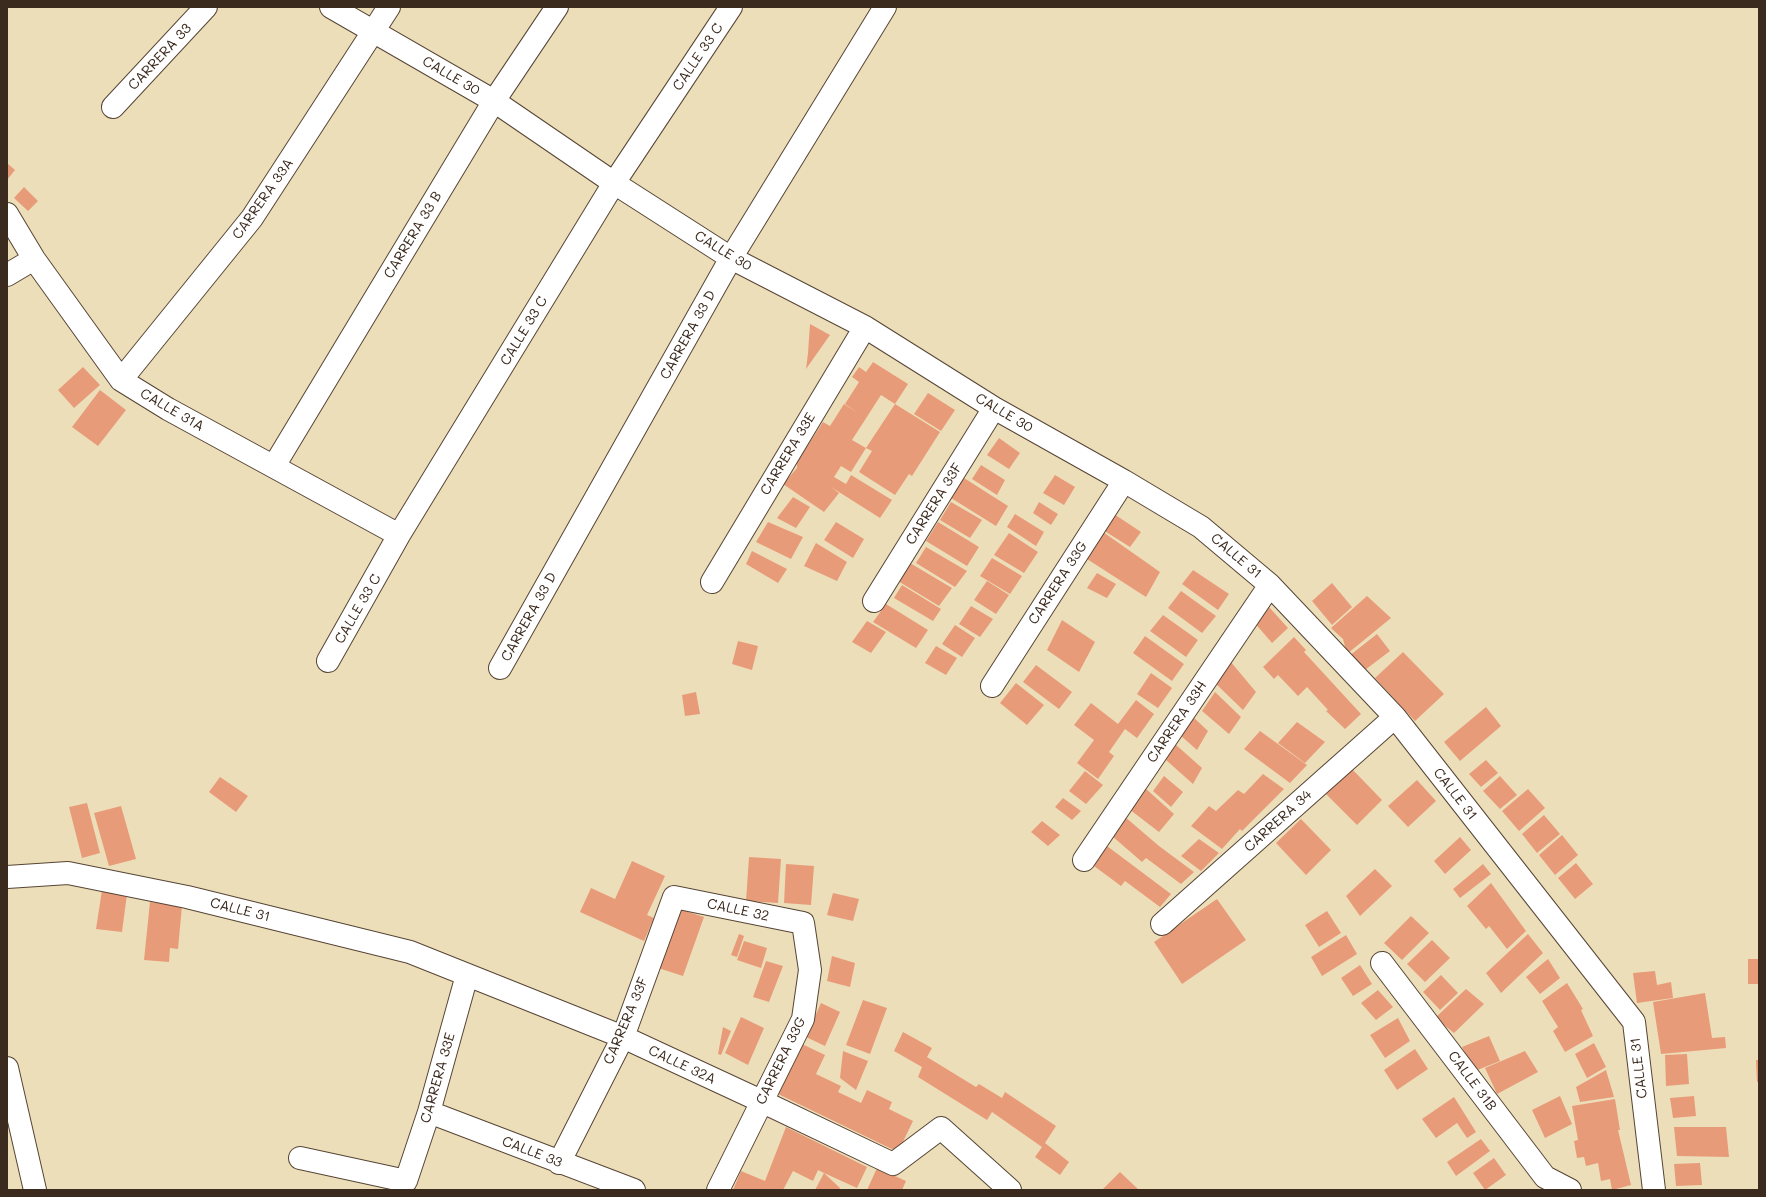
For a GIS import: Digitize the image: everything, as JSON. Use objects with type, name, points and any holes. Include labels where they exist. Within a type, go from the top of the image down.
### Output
[{"type":"street","name":"CARRERA 33","points":[[114,107],[206,7]]},
{"type":"street","name":"CALLE 30","points":[[331,7],[494,101],[614,183],[731,258],[865,327],[994,408],[1124,481]]},
{"type":"street","name":"CARRERA 33A","points":[[121,380],[252,218],[389,7]]},
{"type":"street","name":"CARRERA 33 B","points":[[274,466],[494,101],[557,7]]},
{"type":"street","name":"CALLE 33 C","points":[[328,661],[399,536],[614,183],[731,7]]},
{"type":"street","name":"CARRERA 33 D","points":[[500,668],[731,258],[885,7]]},
{"type":"street","name":"CALLE 31A","points":[[7,214],[34,259],[121,380],[168,410],[274,466],[399,536]]},
{"type":"street","points":[[7,275],[34,259]]},
{"type":"street","name":"CARRERA 33E","points":[[712,582],[865,327]]},
{"type":"street","name":"CARRERA 33F","points":[[874,601],[994,408]]},
{"type":"street","name":"CALLE 31","points":[[1124,481],[1201,528],[1270,585],[1394,717],[1634,1022],[1654,1190]]},
{"type":"street","name":"CARRERA 33G","points":[[992,686],[1124,481]]},
{"type":"street","name":"CARRERA 33H","points":[[1084,860],[1270,585]]},
{"type":"street","name":"CARRERA 34","points":[[1162,924],[1394,717]]},
{"type":"street","name":"CALLE 31","points":[[7,877],[68,872],[187,897],[410,952],[467,975]]},
{"type":"street","name":"CARRERA 33F","points":[[559,1163],[623,1037],[674,897]]},
{"type":"street","name":"CALLE 32","points":[[674,897],[803,923]]},
{"type":"street","name":"CARRERA 33G","points":[[718,1190],[803,1019],[810,970],[803,923]]},
{"type":"street","name":"CALLE 31B","points":[[1382,963],[1545,1177],[1570,1190]]},
{"type":"street","name":"CARRERA 33E","points":[[300,1158],[406,1181],[429,1112],[467,975]]},
{"type":"street","name":"CALLE 32A","points":[[467,975],[623,1037],[762,1101],[893,1164],[941,1128],[1010,1190]]},
{"type":"street","points":[[7,1068],[34,1190]]},
{"type":"street","name":"CALLE 33","points":[[429,1112],[559,1163],[634,1190]]},
{"type":"building","points":[[7,163],[15,170],[7,180]]},
{"type":"building","points":[[24,187],[38,201],[28,211],[14,198]]},
{"type":"building","points":[[810,324],[830,335],[806,369],[808,353]]},
{"type":"building","points":[[873,362],[908,384],[895,404],[881,395],[852,440],[866,448],[851,472],[841,466],[834,477],[846,484],[851,475],[892,500],[880,518],[831,487],[839,493],[824,512],[783,484],[797,468],[797,462],[823,422],[830,426],[844,404],[858,413],[845,404],[859,382],[852,377],[859,367],[866,372]]},
{"type":"building","points":[[83,367],[100,385],[74,408],[58,390]]},
{"type":"building","points":[[100,390],[126,410],[98,446],[72,427]]},
{"type":"building","points":[[928,393],[955,410],[941,431],[914,414]]},
{"type":"building","points":[[895,404],[940,432],[912,476],[909,474],[895,495],[859,472],[872,451],[866,448]]},
{"type":"building","points":[[999,438],[1020,453],[1009,469],[987,455]]},
{"type":"building","points":[[981,465],[1005,480],[997,495],[972,479]]},
{"type":"building","points":[[1055,475],[1075,487],[1064,505],[1043,493]]},
{"type":"building","points":[[964,478],[1008,506],[996,526],[951,498]]},
{"type":"building","points":[[793,497],[810,507],[796,528],[777,518]]},
{"type":"building","points":[[951,502],[982,520],[970,538],[940,520]]},
{"type":"building","points":[[1039,502],[1058,514],[1051,525],[1033,513]]},
{"type":"building","points":[[1015,514],[1044,532],[1036,546],[1007,527]]},
{"type":"building","points":[[1114,514],[1141,532],[1130,547],[1103,530]]},
{"type":"building","points":[[768,522],[803,537],[791,559],[756,542]]},
{"type":"building","points":[[836,522],[864,539],[853,558],[824,540]]},
{"type":"building","points":[[938,522],[979,547],[967,566],[926,541]]},
{"type":"building","points":[[1103,532],[1160,572],[1146,597],[1087,559]]},
{"type":"building","points":[[1009,533],[1038,552],[1024,573],[994,555]]},
{"type":"building","points":[[816,543],[847,562],[837,581],[804,566]]},
{"type":"building","points":[[926,547],[967,571],[955,587],[916,563]]},
{"type":"building","points":[[752,551],[787,569],[778,583],[746,564]]},
{"type":"building","points":[[992,558],[1022,576],[1010,594],[980,576]]},
{"type":"building","points":[[910,563],[952,588],[939,606],[898,581]]},
{"type":"building","points":[[1193,570],[1229,594],[1218,610],[1182,584]]},
{"type":"building","points":[[1097,573],[1116,584],[1107,598],[1087,588]]},
{"type":"building","points":[[987,581],[1009,595],[996,614],[974,600]]},
{"type":"building","points":[[1332,583],[1352,607],[1332,625],[1312,601]]},
{"type":"building","points":[[902,585],[941,609],[933,621],[894,598]]},
{"type":"building","points":[[1181,591],[1216,616],[1202,633],[1168,608]]},
{"type":"building","points":[[1367,596],[1391,618],[1347,654],[1343,639],[1331,628]]},
{"type":"building","points":[[886,604],[928,630],[916,648],[873,622]]},
{"type":"building","points":[[971,606],[993,619],[980,637],[959,624]]},
{"type":"building","points":[[1269,607],[1288,628],[1272,643],[1253,621]]},
{"type":"building","points":[[1163,615],[1198,640],[1186,657],[1150,631]]},
{"type":"building","points":[[1062,620],[1095,642],[1079,672],[1047,650]]},
{"type":"building","points":[[867,621],[886,632],[871,653],[852,642]]},
{"type":"building","points":[[955,625],[975,638],[962,657],[942,644]]},
{"type":"building","points":[[1377,634],[1390,651],[1361,673],[1349,656]]},
{"type":"building","points":[[1145,636],[1184,664],[1172,681],[1133,653]]},
{"type":"building","points":[[1294,637],[1306,650],[1304,652],[1361,714],[1345,729],[1326,711],[1328,710],[1307,687],[1298,696],[1278,675],[1274,679],[1263,667]]},
{"type":"building","points":[[738,641],[758,646],[752,670],[732,664]]},
{"type":"building","points":[[936,646],[957,658],[946,675],[925,663]]},
{"type":"building","points":[[1403,652],[1444,694],[1415,721],[1375,678]]},
{"type":"building","points":[[1230,661],[1256,692],[1243,710],[1214,682]]},
{"type":"building","points":[[1036,665],[1072,692],[1059,709],[1023,682]]},
{"type":"building","points":[[1151,673],[1172,688],[1158,708],[1137,694]]},
{"type":"building","points":[[1016,683],[1044,705],[1027,725],[1000,703]]},
{"type":"building","points":[[696,692],[700,714],[685,716],[682,695]]},
{"type":"building","points":[[1215,692],[1241,717],[1229,734],[1202,711]]},
{"type":"building","points":[[1136,700],[1154,714],[1137,738],[1125,729],[1109,752],[1114,756],[1098,779],[1077,763],[1094,740],[1074,725],[1091,703],[1118,724]]},
{"type":"building","points":[[1486,707],[1501,726],[1460,761],[1444,742]]},
{"type":"building","points":[[1192,716],[1208,731],[1197,750],[1180,735]]},
{"type":"building","points":[[1297,722],[1325,742],[1305,763],[1278,743]]},
{"type":"building","points":[[1260,731],[1307,765],[1290,783],[1244,749]]},
{"type":"building","points":[[1175,744],[1202,768],[1193,784],[1166,760]]},
{"type":"building","points":[[1486,760],[1498,773],[1481,787],[1469,774]]},
{"type":"building","points":[[1352,769],[1382,800],[1357,825],[1326,794]]},
{"type":"building","points":[[1085,771],[1103,785],[1086,804],[1069,791]]},
{"type":"building","points":[[1263,774],[1284,789],[1242,831],[1240,829],[1222,849],[1191,826],[1209,806],[1216,811],[1238,790],[1244,794]]},
{"type":"building","points":[[1164,776],[1183,792],[1171,807],[1153,791]]},
{"type":"building","points":[[1500,776],[1517,795],[1500,809],[1483,791]]},
{"type":"building","points":[[220,777],[248,796],[236,812],[209,792]]},
{"type":"building","points":[[1417,780],[1436,801],[1408,827],[1388,806]]},
{"type":"building","points":[[1145,788],[1174,814],[1159,832],[1129,809]]},
{"type":"building","points":[[1528,789],[1545,808],[1519,831],[1502,811]]},
{"type":"building","points":[[1063,798],[1081,811],[1072,820],[1055,807]]},
{"type":"building","points":[[87,803],[100,853],[82,858],[69,807]]},
{"type":"building","points":[[121,806],[136,859],[109,866],[94,813]]},
{"type":"building","points":[[1544,815],[1560,834],[1537,853],[1522,834]]},
{"type":"building","points":[[1124,816],[1159,846],[1194,872],[1181,884],[1146,858],[1142,862],[1112,836]]},
{"type":"building","points":[[1301,819],[1331,850],[1306,875],[1276,843]]},
{"type":"building","points":[[1042,821],[1060,835],[1048,846],[1031,832]]},
{"type":"building","points":[[1562,835],[1578,855],[1555,875],[1539,855]]},
{"type":"building","points":[[1460,837],[1471,850],[1445,874],[1434,861]]},
{"type":"building","points":[[1199,839],[1219,853],[1201,871],[1181,856]]},
{"type":"building","points":[[1107,846],[1171,894],[1160,907],[1125,881],[1121,886],[1094,866]]},
{"type":"building","points":[[749,857],[781,859],[778,903],[746,901]]},
{"type":"building","points":[[632,861],[665,876],[647,915],[654,918],[644,941],[580,912],[591,888],[615,899]]},
{"type":"building","points":[[1576,863],[1593,884],[1575,899],[1558,878]]},
{"type":"building","points":[[786,864],[814,866],[811,905],[784,903]]},
{"type":"building","points":[[1483,864],[1491,874],[1460,898],[1453,889]]},
{"type":"building","points":[[1375,869],[1392,886],[1360,916],[1346,896]]},
{"type":"building","points":[[1491,883],[1526,931],[1507,949],[1489,926],[1486,929],[1467,906]]},
{"type":"building","points":[[102,890],[127,894],[122,932],[96,929]]},
{"type":"building","points":[[833,893],[859,899],[853,921],[827,915]]},
{"type":"building","points":[[1217,899],[1246,940],[1182,984],[1154,942]]},
{"type":"building","points":[[150,902],[182,906],[178,949],[170,948],[169,962],[144,960]]},
{"type":"building","points":[[676,908],[704,917],[683,976],[655,967]]},
{"type":"building","points":[[1327,911],[1341,933],[1319,947],[1305,925]]},
{"type":"building","points":[[1411,916],[1429,933],[1402,960],[1384,943]]},
{"type":"building","points":[[739,934],[744,936],[737,957],[731,955]]},
{"type":"building","points":[[1528,934],[1543,953],[1501,993],[1486,973]]},
{"type":"building","points":[[1346,935],[1357,954],[1322,976],[1311,957]]},
{"type":"building","points":[[1432,940],[1450,958],[1425,982],[1407,964]]},
{"type":"building","points":[[744,941],[767,948],[761,968],[737,960]]},
{"type":"building","points":[[832,956],[855,963],[850,987],[827,981]]},
{"type":"building","points":[[1548,959],[1560,978],[1540,994],[1526,977]]},
{"type":"building","points":[[1748,959],[1759,959],[1759,984],[1748,984]]},
{"type":"building","points":[[766,961],[783,966],[769,1002],[753,997]]},
{"type":"building","points":[[1360,965],[1372,984],[1353,996],[1341,978]]},
{"type":"building","points":[[1655,971],[1657,985],[1671,982],[1673,998],[1637,1003],[1633,973]]},
{"type":"building","points":[[1441,975],[1458,993],[1440,1010],[1423,992]]},
{"type":"building","points":[[1567,983],[1583,1009],[1581,1010],[1593,1036],[1565,1052],[1553,1031],[1558,1027],[1542,1001]]},
{"type":"building","points":[[1466,989],[1484,1004],[1454,1033],[1435,1018]]},
{"type":"building","points":[[1378,990],[1393,1007],[1376,1020],[1361,1003]]},
{"type":"building","points":[[1705,993],[1712,1038],[1725,1037],[1726,1048],[1661,1054],[1653,1002]]},
{"type":"building","points":[[863,1000],[887,1008],[870,1054],[846,1045]]},
{"type":"building","points":[[821,1003],[840,1012],[825,1046],[806,1037]]},
{"type":"building","points":[[741,1017],[764,1028],[748,1065],[725,1053]]},
{"type":"building","points":[[1398,1018],[1410,1041],[1385,1058],[1370,1035]]},
{"type":"building","points":[[723,1027],[731,1031],[721,1055],[718,1054]]},
{"type":"building","points":[[903,1032],[932,1048],[927,1057],[976,1087],[979,1084],[1002,1098],[1005,1092],[1056,1126],[1045,1143],[1069,1162],[1060,1175],[1035,1157],[1042,1147],[992,1112],[987,1120],[918,1077],[922,1067],[894,1051]]},
{"type":"building","points":[[1489,1036],[1500,1061],[1475,1071],[1462,1047]]},
{"type":"building","points":[[1594,1043],[1606,1067],[1587,1078],[1575,1054]]},
{"type":"building","points":[[802,1044],[825,1055],[816,1074],[841,1086],[838,1092],[861,1103],[867,1090],[892,1102],[889,1109],[913,1121],[898,1152],[778,1094]]},
{"type":"building","points":[[1415,1049],[1428,1069],[1397,1090],[1384,1070]]},
{"type":"building","points":[[843,1051],[868,1061],[856,1090],[840,1078]]},
{"type":"building","points":[[1525,1051],[1538,1072],[1497,1094],[1485,1068]]},
{"type":"building","points":[[1687,1054],[1689,1084],[1666,1086],[1665,1055]]},
{"type":"building","points":[[1756,1060],[1759,1060],[1759,1082],[1757,1082]]},
{"type":"building","points":[[1606,1070],[1614,1097],[1580,1102],[1576,1087]]},
{"type":"building","points":[[1560,1096],[1572,1124],[1545,1138],[1532,1110]]},
{"type":"building","points":[[1694,1096],[1696,1116],[1673,1118],[1670,1098]]},
{"type":"building","points":[[1454,1097],[1476,1132],[1467,1138],[1457,1123],[1436,1138],[1422,1119]]},
{"type":"building","points":[[1615,1099],[1620,1130],[1618,1130],[1631,1185],[1612,1190],[1610,1179],[1601,1181],[1598,1163],[1586,1166],[1584,1157],[1577,1158],[1574,1141],[1578,1140],[1572,1106]]},
{"type":"building","points":[[786,1127],[867,1167],[857,1188],[818,1170],[813,1181],[793,1171],[783,1190],[733,1190],[741,1171],[765,1181]]},
{"type":"building","points":[[1674,1127],[1726,1127],[1729,1157],[1677,1156]]},
{"type":"building","points":[[1481,1139],[1490,1151],[1456,1176],[1447,1162]]},
{"type":"building","points":[[1494,1158],[1506,1175],[1485,1190],[1473,1173]]},
{"type":"building","points":[[1700,1163],[1702,1185],[1676,1186],[1674,1164]]},
{"type":"building","points":[[877,1168],[906,1181],[902,1190],[867,1190]]},
{"type":"building","points":[[1120,1172],[1139,1190],[1102,1190]]},
{"type":"building","points":[[824,1173],[840,1188],[839,1190],[815,1190]]}]
